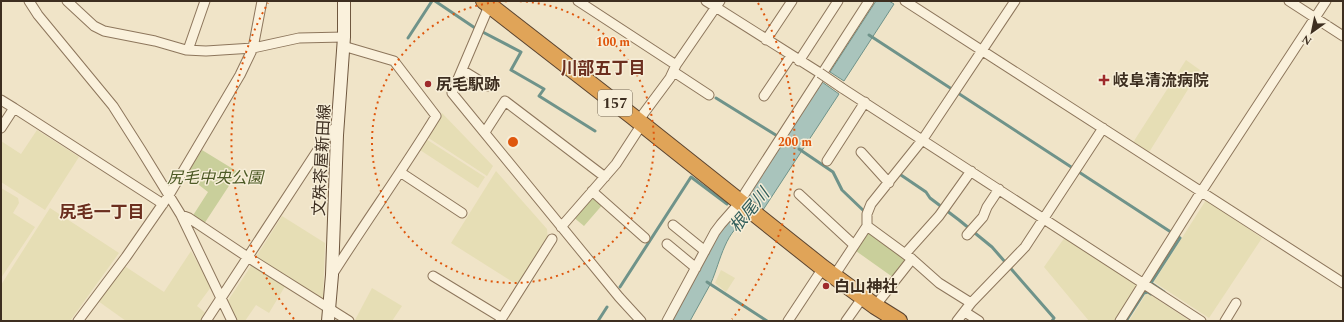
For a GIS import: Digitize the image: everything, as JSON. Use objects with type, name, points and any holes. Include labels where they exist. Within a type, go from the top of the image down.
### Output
[{"type":"highway","name":"157","points":[[486,3],[829,272],[899,321]]},
{"type":"main road","name":"文殊茶屋新田線","points":[[328,321],[332,275],[338,125],[344,42],[344,1]]},
{"type":"street","points":[[29,1],[38,15],[113,106],[181,215],[232,321]]},
{"type":"street","points":[[67,1],[94,26],[104,31],[156,41],[188,50],[206,51],[253,48],[299,38],[344,42],[394,61],[436,116],[400,172],[361,228],[332,275]]},
{"type":"street","points":[[188,50],[205,1]]},
{"type":"street","points":[[78,321],[126,257],[169,195],[240,75],[253,48],[262,1]]},
{"type":"street","points":[[578,1],[675,69],[709,95]]},
{"type":"street","points":[[706,1],[718,4],[766,40],[865,102],[1201,321]]},
{"type":"street","points":[[766,40],[792,1]]},
{"type":"street","points":[[764,96],[838,1]]},
{"type":"street","points":[[667,321],[721,224],[746,207],[780,138],[869,1]]},
{"type":"street","points":[[905,1],[1343,283]]},
{"type":"street","points":[[788,321],[854,245],[867,226],[867,214],[871,204],[923,140],[1015,1]]},
{"type":"street","points":[[1289,1],[1343,36]]},
{"type":"street","points":[[1120,321],[1143,282],[1326,1]]},
{"type":"street","points":[[486,3],[462,70],[452,93],[619,297],[641,321]]},
{"type":"street","points":[[561,227],[616,164],[640,123],[718,4]]},
{"type":"street","points":[[462,70],[488,86]]},
{"type":"street","points":[[1,100],[163,204]]},
{"type":"street","points":[[484,132],[505,101],[605,177]]},
{"type":"street","points":[[827,161],[865,102]]},
{"type":"street","points":[[1,128],[14,108]]},
{"type":"street","points":[[206,321],[249,258],[329,133],[338,125]]},
{"type":"street","points":[[957,321],[971,303],[1025,247],[1103,128]]},
{"type":"street","points":[[862,152],[889,183]]},
{"type":"street","points":[[846,321],[869,301],[909,257],[971,171]]},
{"type":"street","points":[[400,172],[462,212]]},
{"type":"street","points":[[967,235],[982,217],[999,189]]},
{"type":"street","points":[[592,191],[645,238]]},
{"type":"street","points":[[799,194],[854,245]]},
{"type":"street","points":[[181,215],[189,218],[349,321]]},
{"type":"street","points":[[673,225],[705,251]]},
{"type":"street","points":[[867,226],[909,257],[939,283],[971,303]]},
{"type":"street","points":[[433,276],[501,320],[552,239]]},
{"type":"street","points":[[666,244],[696,268]]},
{"type":"street","points":[[1225,321],[1236,303]]},
{"type":"street","points":[[964,312],[979,321]]},
{"type":"shaded area","points":[[1186,60],[1200,70],[1148,154],[1132,144]]},
{"type":"shaded area","points":[[442,113],[493,166],[487,176],[427,137]]},
{"type":"shaded area","points":[[37,130],[79,157],[45,210],[1,182],[1,141],[21,154]]},
{"type":"shaded area","points":[[426,139],[485,177],[478,188],[420,150]]},
{"type":"shaded area","points":[[496,171],[547,229],[548,240],[519,286],[451,243]]},
{"type":"shaded area","points":[[1,188],[18,198],[19,203],[13,213],[35,227],[1,278]]},
{"type":"shaded area","points":[[1206,200],[1262,238],[1209,318],[1154,282]]},
{"type":"shaded area","points":[[50,208],[119,253],[70,321],[1,321],[1,285]]},
{"type":"shaded area","points":[[282,216],[325,243],[323,299],[256,257]]},
{"type":"shaded area","points":[[1065,237],[1138,285],[1114,321],[1089,321],[1044,267]]},
{"type":"shaded area","points":[[191,251],[211,287],[197,306],[208,315],[204,321],[126,321],[98,301],[123,265],[164,292]]},
{"type":"shaded area","points":[[253,263],[287,283],[269,313],[256,305],[245,321],[236,321],[227,302]]},
{"type":"shaded area","points":[[721,270],[735,278],[726,292],[715,283]]},
{"type":"shaded area","points":[[372,288],[402,306],[392,321],[355,320]]},
{"type":"shaded area","points":[[1146,294],[1149,294],[1190,321],[1129,321]]},
{"type":"green space","name":"尻毛中央公園","points":[[202,150],[238,172],[204,224],[192,217],[208,192],[186,175]]},
{"type":"green space","points":[[592,192],[604,203],[584,226],[572,216]]},
{"type":"green space","points":[[869,232],[908,260],[894,278],[856,251]]},
{"type":"water","points":[[876,1],[889,1],[894,4],[844,81],[830,72]]},
{"type":"water","points":[[822,82],[839,94],[763,210],[745,198]]},
{"type":"water","points":[[737,209],[750,218],[742,223],[729,237],[711,283],[690,321],[670,321],[717,234]]},
{"type":"waterway","points":[[408,38],[432,1]]},
{"type":"waterway","points":[[435,1],[475,28],[521,52],[511,70],[544,89],[539,96],[595,131]]},
{"type":"waterway","points":[[869,35],[1180,238],[1151,283],[1164,292]]},
{"type":"waterway","points":[[716,98],[779,137]]},
{"type":"waterway","points":[[799,149],[833,172],[842,190],[866,213]]},
{"type":"waterway","points":[[898,173],[926,192],[930,198],[992,247],[1054,318],[1052,321]]},
{"type":"waterway","points":[[620,287],[691,177],[727,204]]},
{"type":"waterway","points":[[707,282],[767,321]]},
{"type":"waterway","points":[[1126,321],[1144,293],[1148,292],[1151,294]]},
{"type":"waterway","points":[[598,321],[607,307]]},
{"type":"place","name":"岐阜清流病院","points":[[1104,80]]},
{"type":"place","name":"尻毛駅跡","points":[[428,84]]},
{"type":"place","name":"白山神社","points":[[826,286]]},
{"type":"district","name":"川部五丁目","points":[[603,68]]},
{"type":"district","name":"尻毛一丁目","points":[[102,212]]},
{"type":"water label","name":"根尾川","points":[[749,210]]}]
